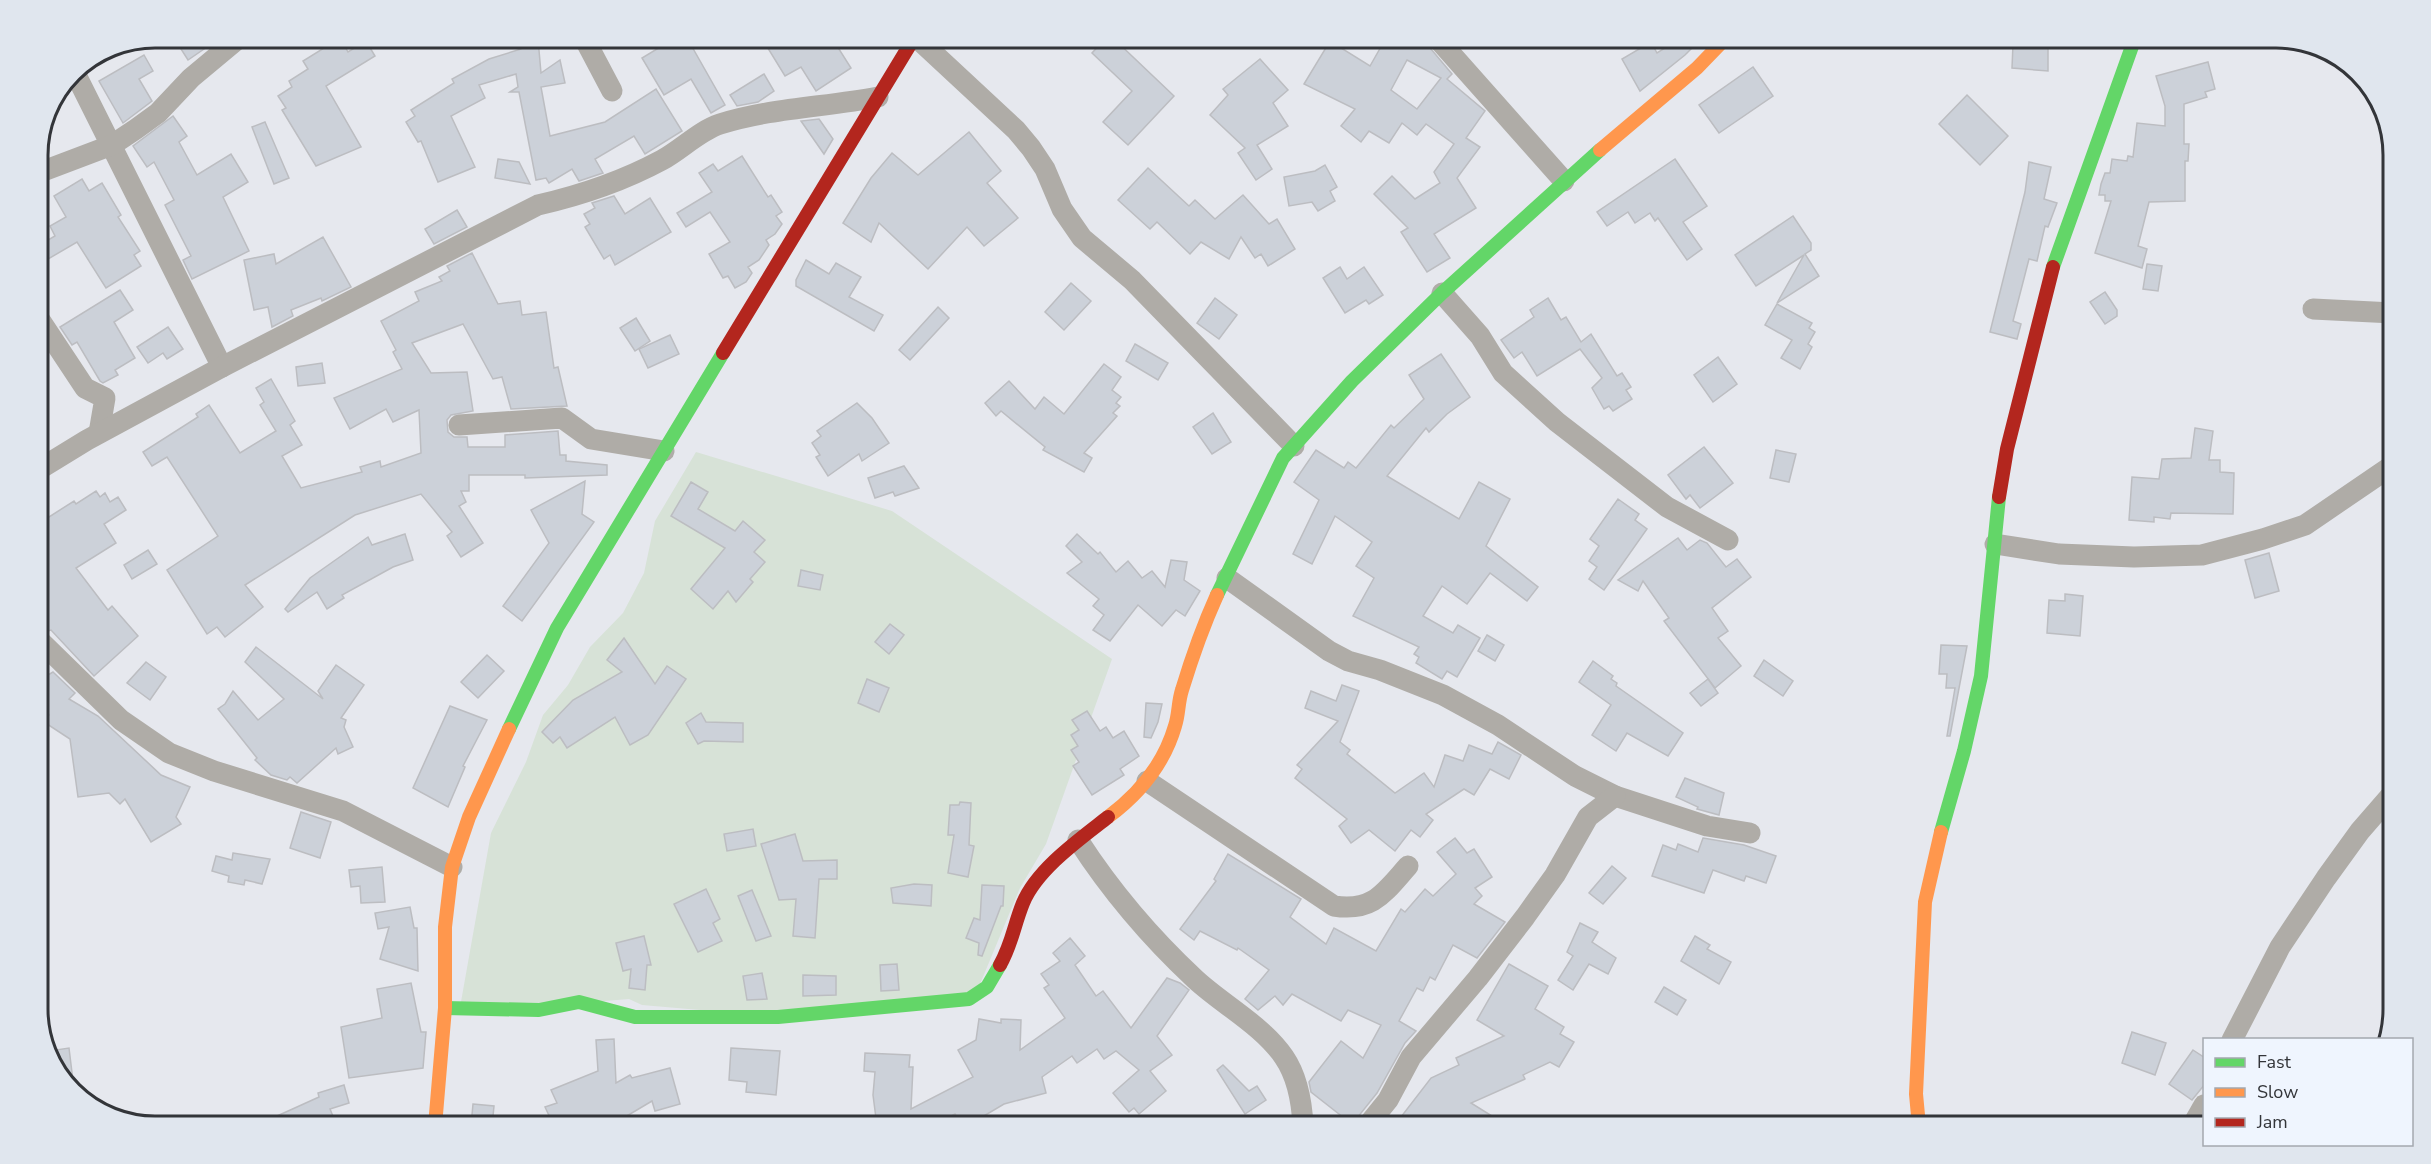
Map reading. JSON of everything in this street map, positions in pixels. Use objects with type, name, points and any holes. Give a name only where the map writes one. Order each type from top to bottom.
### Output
[{"type":"street","points":[[48,169],[112,145],[158,114],[192,78],[227,48]]},
{"type":"street","points":[[589,48],[612,91]]},
{"type":"street","points":[[436,1116],[445,1008],[445,927],[452,867],[486,780],[557,628],[910,48]]},
{"type":"street","points":[[927,48],[1016,130],[1045,169],[1062,209],[1082,238],[1132,280],[1294,446]]},
{"type":"street","points":[[1446,48],[1564,181]]},
{"type":"street","points":[[445,1008],[539,1010],[579,1002],[635,1017],[778,1017],[969,999],[987,987],[1011,946],[1023,902],[1046,870],[1078,840],[1133,799],[1160,761],[1175,727],[1181,693],[1200,633],[1227,578],[1247,528],[1283,458],[1352,381],[1442,293],[1564,181],[1697,68],[1716,48]]},
{"type":"street","points":[[1918,1116],[1916,1094],[1925,902],[1934,857],[1964,750],[1981,676],[1997,507],[2007,449],[2054,262],[2131,48]]},
{"type":"street","points":[[79,79],[222,367]]},
{"type":"street","points":[[48,464],[99,433],[222,367],[538,205],[581,195],[607,185],[662,160],[705,130],[720,124],[788,109],[830,106],[878,98]]},
{"type":"street","points":[[1442,293],[1480,336],[1503,373],[1557,422],[1667,507],[1728,540]]},
{"type":"street","points":[[2313,309],[2383,312]]},
{"type":"street","points":[[48,332],[85,388],[105,398],[99,433]]},
{"type":"street","points":[[459,425],[562,418],[591,439],[664,451]]},
{"type":"street","points":[[1995,544],[2059,554],[2134,557],[2202,555],[2305,525],[2383,472]]},
{"type":"street","points":[[1227,578],[1329,651],[1348,661],[1380,670],[1443,695],[1498,725],[1575,776],[1615,796],[1707,826],[1750,833]]},
{"type":"street","points":[[48,649],[121,720],[169,753],[214,771],[343,811],[452,867]]},
{"type":"street","points":[[1147,781],[1334,906],[1353,908],[1371,904],[1408,866]]},
{"type":"street","points":[[1374,1116],[1388,1100],[1412,1057],[1525,917],[1555,875],[1588,817],[1615,796]]},
{"type":"street","points":[[2233,1038],[2280,947],[2326,878],[2383,804]]},
{"type":"street","points":[[1078,840],[1104,881],[1141,925],[1195,979],[1270,1041],[1285,1058],[1295,1083],[1301,1116]]},
{"type":"shaded area","points":[[696,452],[892,511],[1112,659],[1046,844],[1020,888],[975,996],[805,1019],[642,1005],[629,999],[459,1013],[491,833],[526,762],[543,715],[568,685],[590,647],[623,613],[644,573],[655,521]]},
{"type":"building","points":[[180,48],[205,48],[188,60]]},
{"type":"building","points":[[324,48],[346,48],[348,52],[355,48],[370,48],[375,56],[326,86],[361,147],[316,166],[282,110],[286,108],[278,96],[292,87],[289,81],[308,69],[303,61]]},
{"type":"building","points":[[539,48],[541,73],[560,60],[565,83],[541,87],[550,136],[605,122],[656,89],[682,131],[645,154],[634,136],[595,159],[603,173],[579,181],[572,169],[549,183],[546,178],[536,180],[519,92],[510,92],[518,87],[516,74],[479,85],[485,98],[451,116],[475,167],[438,182],[421,141],[418,142],[406,122],[415,116],[411,110],[454,83],[452,79],[489,59],[521,49]]},
{"type":"building","points":[[658,48],[693,48],[725,105],[711,113],[691,79],[664,95],[642,58]]},
{"type":"building","points":[[768,48],[838,48],[851,68],[816,91],[801,67],[785,76]]},
{"type":"building","points":[[1097,48],[1124,48],[1174,96],[1128,145],[1103,122],[1132,91],[1092,53]]},
{"type":"building","points":[[1326,48],[1341,48],[1370,66],[1380,48],[1430,48],[1452,74],[1447,79],[1485,111],[1466,138],[1480,147],[1457,178],[1476,208],[1434,234],[1450,258],[1427,272],[1401,232],[1408,228],[1374,194],[1392,176],[1415,199],[1440,183],[1434,172],[1454,144],[1426,124],[1417,135],[1402,123],[1389,143],[1369,131],[1361,142],[1341,126],[1355,109],[1304,84]],"holes":[[[1407,60],[1441,78],[1417,109],[1391,90]]]},
{"type":"building","points":[[1641,48],[1654,48],[1657,53],[1665,48],[1692,48],[1640,91],[1622,59]]},
{"type":"building","points":[[2013,48],[2048,48],[2048,71],[2012,68]]},
{"type":"building","points":[[144,55],[153,71],[139,79],[152,101],[123,123],[99,81]]},
{"type":"building","points":[[1260,59],[1288,90],[1273,103],[1288,126],[1257,145],[1272,169],[1256,180],[1238,153],[1245,148],[1210,115],[1228,95],[1223,89]]},
{"type":"building","points":[[2208,62],[2215,89],[2205,92],[2207,97],[2184,104],[2184,144],[2189,144],[2188,161],[2185,161],[2185,201],[2149,202],[2138,246],[2147,249],[2142,268],[2095,253],[2111,201],[2105,201],[2105,195],[2099,195],[2105,173],[2110,173],[2112,159],[2127,161],[2128,156],[2133,157],[2137,123],[2165,126],[2165,106],[2156,76]]},
{"type":"building","points":[[1753,67],[1773,96],[1719,133],[1699,105]]},
{"type":"building","points":[[764,74],[774,91],[758,102],[737,106],[730,95]]},
{"type":"building","points":[[1967,95],[2008,136],[1980,165],[1939,124]]},
{"type":"building","points":[[173,116],[187,136],[179,142],[197,175],[231,154],[248,182],[223,197],[249,251],[192,279],[183,260],[191,256],[165,205],[174,200],[154,162],[147,167],[133,146]]},
{"type":"building","points":[[819,119],[833,139],[824,154],[801,121]]},
{"type":"building","points":[[265,122],[289,178],[274,184],[252,127]]},
{"type":"building","points":[[969,132],[1001,171],[987,183],[1018,218],[984,246],[967,227],[928,269],[879,223],[871,242],[843,223],[871,178],[892,153],[918,175]]},
{"type":"building","points":[[742,156],[768,197],[771,195],[782,212],[776,216],[782,224],[775,234],[766,240],[769,245],[759,260],[748,267],[752,273],[746,282],[735,288],[728,276],[723,278],[709,254],[730,242],[710,212],[686,227],[677,213],[712,192],[699,173],[713,164],[718,171]]},
{"type":"building","points":[[498,159],[519,162],[530,184],[495,178]]},
{"type":"building","points":[[1675,159],[1707,206],[1683,222],[1702,249],[1687,260],[1658,218],[1655,221],[1650,213],[1635,223],[1628,212],[1607,226],[1597,212]]},
{"type":"building","points":[[2029,162],[2051,167],[2044,199],[2057,203],[2048,227],[2045,226],[2037,261],[2029,259],[2013,321],[2021,324],[2017,339],[1990,332],[2025,192]]},
{"type":"building","points":[[1325,165],[1337,187],[1330,191],[1335,201],[1318,211],[1312,202],[1289,206],[1284,177],[1315,171]]},
{"type":"building","points":[[1148,168],[1189,206],[1195,200],[1215,219],[1243,195],[1269,224],[1277,219],[1295,249],[1268,266],[1261,254],[1255,258],[1241,237],[1229,259],[1201,242],[1190,254],[1157,222],[1150,229],[1118,200]]},
{"type":"building","points":[[82,179],[89,191],[102,183],[121,215],[118,217],[140,251],[134,255],[141,266],[106,288],[77,242],[48,259],[48,240],[55,236],[50,226],[66,217],[54,196]]},
{"type":"building","points":[[614,196],[625,214],[650,198],[671,232],[615,265],[610,255],[604,259],[585,227],[590,224],[584,214],[595,208],[592,203]]},
{"type":"building","points":[[457,210],[467,227],[434,244],[425,229]]},
{"type":"building","points":[[1793,216],[1811,243],[1811,250],[1805,254],[1819,276],[1777,303],[1804,255],[1756,286],[1735,255]]},
{"type":"building","points":[[323,237],[351,287],[322,301],[321,298],[291,310],[293,316],[272,327],[268,307],[254,310],[244,260],[274,254],[276,264]]},
{"type":"building","points":[[472,253],[498,304],[520,301],[522,315],[546,312],[554,368],[558,367],[567,406],[511,409],[502,377],[493,379],[463,324],[412,343],[431,373],[467,372],[473,411],[451,415],[447,420],[448,432],[454,437],[467,437],[468,447],[505,447],[505,435],[558,431],[560,455],[566,455],[566,461],[607,465],[607,475],[525,478],[525,475],[469,475],[469,491],[461,491],[466,502],[459,506],[483,543],[461,557],[447,536],[452,532],[421,494],[355,515],[245,585],[263,607],[225,637],[217,627],[207,634],[167,570],[218,536],[167,457],[152,466],[143,452],[198,417],[196,414],[209,405],[240,453],[276,431],[260,405],[264,402],[256,388],[271,379],[295,421],[290,425],[302,445],[282,456],[301,488],[362,472],[360,467],[380,461],[381,467],[421,453],[419,410],[393,422],[386,409],[350,429],[334,398],[402,369],[393,352],[396,350],[381,321],[419,301],[415,292],[442,281],[439,277],[450,271],[447,266]]},
{"type":"building","points":[[806,260],[829,274],[836,263],[861,277],[849,297],[883,315],[874,331],[796,286],[796,280]]},
{"type":"building","points":[[2147,264],[2162,266],[2158,291],[2143,289]]},
{"type":"building","points":[[1340,267],[1347,279],[1364,267],[1383,295],[1369,304],[1366,300],[1345,313],[1323,278]]},
{"type":"building","points":[[1071,283],[1091,301],[1064,330],[1045,312]]},
{"type":"building","points":[[120,290],[133,310],[114,322],[135,358],[115,370],[118,375],[103,383],[77,342],[72,345],[60,327]]},
{"type":"building","points":[[2105,292],[2117,310],[2117,316],[2105,324],[2090,302]]},
{"type":"building","points":[[1215,298],[1237,315],[1219,339],[1197,323]]},
{"type":"building","points":[[1548,298],[1561,320],[1566,317],[1581,342],[1591,334],[1617,376],[1622,373],[1631,387],[1626,390],[1632,399],[1613,411],[1609,406],[1604,409],[1592,388],[1602,378],[1580,349],[1537,376],[1522,352],[1514,358],[1501,340],[1534,317],[1530,310]]},
{"type":"building","points":[[1777,304],[1812,323],[1809,328],[1815,332],[1808,344],[1812,347],[1800,369],[1781,358],[1792,340],[1765,325]]},
{"type":"building","points":[[938,307],[949,318],[910,360],[899,350]]},
{"type":"building","points":[[636,318],[650,341],[635,351],[620,328]]},
{"type":"building","points":[[168,327],[183,349],[167,359],[163,353],[148,363],[137,347]]},
{"type":"building","points":[[670,335],[679,354],[648,368],[639,349]]},
{"type":"building","points":[[1135,344],[1168,363],[1158,380],[1126,361]]},
{"type":"building","points":[[1441,354],[1470,397],[1447,414],[1429,432],[1426,428],[1387,476],[1459,519],[1479,482],[1510,499],[1486,546],[1538,587],[1527,601],[1490,573],[1467,604],[1442,586],[1423,616],[1453,633],[1458,625],[1480,638],[1457,677],[1447,671],[1442,679],[1416,663],[1419,657],[1414,654],[1419,647],[1353,616],[1374,578],[1356,566],[1372,542],[1335,516],[1312,564],[1293,554],[1319,500],[1294,482],[1316,450],[1344,468],[1348,462],[1356,468],[1391,425],[1394,428],[1424,399],[1409,375]]},
{"type":"building","points":[[1718,357],[1737,384],[1713,402],[1694,375]]},
{"type":"building","points":[[322,363],[325,383],[298,386],[296,367]]},
{"type":"building","points":[[1104,364],[1121,377],[1112,390],[1121,397],[1116,403],[1120,406],[1113,413],[1117,416],[1084,453],[1092,458],[1084,472],[1043,450],[1045,447],[1001,411],[996,416],[985,403],[1009,381],[1035,409],[1044,397],[1064,414]]},
{"type":"building","points":[[857,403],[872,418],[889,443],[862,461],[859,454],[828,476],[816,457],[820,455],[812,443],[821,436],[817,431]]},
{"type":"building","points":[[1213,413],[1231,442],[1212,454],[1193,427]]},
{"type":"building","points":[[2195,428],[2213,431],[2209,460],[2220,460],[2220,472],[2234,473],[2233,514],[2171,513],[2170,519],[2154,517],[2154,522],[2129,520],[2132,477],[2159,479],[2162,459],[2191,458]]},
{"type":"building","points":[[1704,447],[1733,483],[1700,508],[1690,495],[1686,499],[1668,475]]},
{"type":"building","points":[[1776,450],[1796,454],[1789,482],[1770,478]]},
{"type":"building","points":[[904,466],[919,488],[895,496],[893,492],[875,498],[868,478]]},
{"type":"building","points":[[585,481],[582,514],[594,522],[522,621],[503,606],[549,543],[531,510]]},
{"type":"building","points":[[691,482],[708,492],[698,509],[735,531],[743,521],[765,540],[754,552],[765,562],[750,579],[753,582],[736,602],[728,591],[713,609],[691,589],[725,548],[671,516]]},
{"type":"building","points":[[96,491],[100,497],[105,493],[110,502],[118,497],[126,510],[104,524],[116,543],[76,568],[108,610],[112,606],[138,636],[94,676],[51,630],[48,631],[48,518],[74,501],[76,504]]},
{"type":"building","points":[[1618,499],[1639,514],[1635,520],[1647,529],[1604,590],[1589,579],[1597,567],[1589,561],[1599,546],[1590,539]]},
{"type":"building","points":[[405,534],[413,560],[393,567],[342,595],[344,598],[327,609],[317,592],[288,612],[285,609],[310,578],[368,537],[372,545]]},
{"type":"building","points":[[1077,534],[1098,554],[1100,552],[1116,572],[1128,561],[1142,578],[1152,571],[1165,587],[1171,560],[1187,562],[1184,580],[1200,591],[1185,616],[1176,610],[1162,626],[1138,605],[1110,641],[1093,630],[1104,615],[1093,606],[1099,599],[1067,573],[1082,562],[1066,546]]},
{"type":"building","points":[[1678,538],[1687,550],[1700,540],[1707,543],[1726,567],[1737,559],[1751,577],[1712,608],[1728,631],[1718,638],[1741,666],[1715,688],[1664,621],[1669,618],[1643,581],[1638,591],[1618,580]]},
{"type":"building","points":[[148,550],[157,564],[132,579],[124,565]]},
{"type":"building","points":[[2269,553],[2279,591],[2255,598],[2245,560]]},
{"type":"building","points":[[801,570],[823,575],[820,590],[798,586]]},
{"type":"building","points":[[2065,594],[2083,596],[2080,636],[2047,633],[2049,600],[2065,601]]},
{"type":"building","points":[[890,624],[904,635],[889,654],[875,642]]},
{"type":"building","points":[[1487,635],[1504,645],[1495,661],[1478,651]]},
{"type":"building","points":[[624,638],[655,684],[667,666],[686,679],[648,735],[630,745],[615,717],[567,748],[560,737],[553,743],[542,732],[573,700],[622,672],[607,660]]},
{"type":"building","points":[[1941,645],[1967,646],[1950,736],[1947,736],[1955,688],[1946,688],[1947,674],[1939,674]]},
{"type":"building","points":[[256,647],[323,699],[318,691],[336,665],[364,685],[341,718],[346,720],[344,727],[353,747],[338,754],[336,748],[297,783],[290,777],[287,780],[271,775],[255,760],[257,758],[218,709],[225,704],[233,691],[258,720],[284,699],[245,662]]},
{"type":"building","points":[[487,655],[504,671],[478,698],[461,682]]},
{"type":"building","points":[[1764,660],[1793,681],[1783,696],[1754,676]]},
{"type":"building","points":[[1593,661],[1613,676],[1611,679],[1617,683],[1616,686],[1683,733],[1668,756],[1627,733],[1616,751],[1592,735],[1611,705],[1579,682]]},
{"type":"building","points":[[146,662],[166,677],[150,700],[127,683]]},
{"type":"building","points":[[53,672],[75,693],[69,699],[98,716],[161,775],[190,787],[176,817],[181,824],[151,842],[125,799],[120,804],[109,793],[78,797],[70,739],[48,725],[48,675]]},
{"type":"building","points":[[867,679],[889,688],[879,712],[858,703]]},
{"type":"building","points":[[1708,679],[1718,693],[1701,706],[1690,693]]},
{"type":"building","points":[[1342,685],[1359,691],[1340,742],[1350,750],[1347,754],[1395,793],[1424,773],[1434,787],[1445,755],[1463,761],[1469,745],[1492,754],[1498,742],[1521,755],[1509,779],[1490,769],[1474,795],[1464,789],[1426,814],[1433,820],[1420,837],[1411,830],[1395,851],[1369,830],[1351,843],[1339,826],[1347,819],[1295,778],[1302,769],[1297,765],[1338,721],[1305,708],[1311,691],[1336,701]]},
{"type":"building","points":[[1146,703],[1162,704],[1151,738],[1144,737]]},
{"type":"building","points":[[450,706],[487,720],[463,766],[465,767],[448,807],[413,788]]},
{"type":"building","points":[[1087,711],[1100,731],[1106,727],[1113,738],[1124,731],[1139,756],[1120,769],[1124,775],[1092,795],[1073,766],[1079,762],[1071,750],[1078,746],[1071,735],[1079,730],[1072,720]]},
{"type":"building","points":[[701,713],[706,722],[743,723],[743,742],[704,741],[698,744],[686,723]]},
{"type":"building","points":[[1685,778],[1724,793],[1719,815],[1697,809],[1698,807],[1676,797]]},
{"type":"building","points":[[960,802],[971,803],[969,845],[974,846],[968,877],[948,873],[954,835],[948,835],[950,805],[959,805]]},
{"type":"building","points":[[301,812],[331,822],[320,858],[290,848]]},
{"type":"building","points":[[753,829],[756,846],[727,851],[724,834]]},
{"type":"building","points":[[795,834],[803,861],[837,860],[837,879],[819,879],[815,938],[793,936],[796,899],[779,900],[761,844]]},
{"type":"building","points":[[1455,838],[1467,853],[1474,849],[1492,877],[1475,888],[1482,896],[1474,904],[1505,922],[1477,958],[1453,945],[1435,980],[1430,977],[1423,991],[1417,988],[1399,1021],[1416,1031],[1405,1043],[1377,1093],[1359,1116],[1341,1116],[1311,1092],[1309,1082],[1341,1041],[1363,1058],[1381,1025],[1348,1010],[1341,1021],[1292,994],[1283,1005],[1275,996],[1258,1010],[1245,999],[1269,970],[1238,948],[1237,950],[1200,931],[1194,940],[1180,929],[1216,881],[1214,879],[1228,854],[1301,899],[1290,917],[1326,944],[1334,928],[1376,951],[1401,909],[1405,912],[1425,889],[1433,896],[1456,874],[1437,852]]},
{"type":"building","points":[[1703,838],[1744,845],[1776,856],[1766,883],[1746,876],[1744,881],[1713,870],[1704,893],[1652,876],[1663,845],[1676,850],[1678,844],[1698,852]]},
{"type":"building","points":[[233,853],[270,859],[262,884],[245,880],[244,885],[228,882],[229,876],[212,871],[216,856],[232,860]]},
{"type":"building","points":[[1612,866],[1626,878],[1603,904],[1589,893]]},
{"type":"building","points":[[382,867],[385,902],[361,903],[360,886],[351,887],[349,870]]},
{"type":"building","points":[[914,884],[932,885],[931,906],[893,903],[891,888]]},
{"type":"building","points":[[982,885],[1004,886],[1003,906],[1001,906],[982,956],[978,955],[979,943],[966,938],[974,918],[980,920]]},
{"type":"building","points":[[706,889],[720,919],[713,923],[722,941],[698,952],[674,904]]},
{"type":"building","points":[[752,890],[771,936],[756,941],[738,896]]},
{"type":"building","points":[[410,907],[414,928],[417,928],[418,971],[380,959],[389,927],[378,929],[375,913]]},
{"type":"building","points":[[1580,923],[1598,932],[1592,942],[1616,958],[1608,974],[1589,964],[1573,990],[1558,980],[1573,956],[1567,952]]},
{"type":"building","points":[[644,936],[651,965],[647,965],[645,990],[629,988],[631,969],[623,971],[616,943]]},
{"type":"building","points":[[1695,936],[1710,945],[1707,949],[1731,962],[1719,984],[1681,961]]},
{"type":"building","points":[[1070,938],[1085,956],[1075,965],[1096,996],[1103,991],[1131,1028],[1167,978],[1180,983],[1189,990],[1157,1036],[1172,1055],[1150,1071],[1166,1091],[1139,1114],[1134,1108],[1129,1112],[1113,1093],[1139,1070],[1116,1051],[1104,1059],[1097,1049],[1077,1063],[1072,1056],[1042,1077],[1046,1093],[1004,1104],[984,1116],[956,1116],[955,1114],[951,1116],[876,1116],[873,1095],[875,1072],[864,1071],[865,1053],[910,1055],[909,1067],[913,1067],[911,1109],[973,1077],[958,1050],[976,1040],[979,1019],[1001,1023],[1001,1019],[1021,1020],[1020,1050],[1065,1018],[1044,988],[1049,985],[1041,974],[1060,961],[1053,953]]},
{"type":"building","points":[[897,964],[899,990],[881,991],[880,965]]},
{"type":"building","points":[[1509,964],[1548,986],[1535,1009],[1564,1027],[1560,1034],[1574,1042],[1559,1067],[1550,1062],[1523,1075],[1525,1079],[1471,1103],[1492,1116],[1402,1116],[1431,1078],[1459,1065],[1456,1058],[1504,1036],[1477,1020]]},
{"type":"building","points":[[762,973],[767,999],[747,1000],[743,976]]},
{"type":"building","points":[[803,975],[836,976],[836,995],[803,996]]},
{"type":"building","points":[[411,983],[421,1032],[426,1032],[423,1068],[349,1078],[341,1027],[382,1018],[377,989]]},
{"type":"building","points":[[1664,987],[1686,1000],[1677,1015],[1655,1002]]},
{"type":"building","points":[[2132,1032],[2166,1043],[2155,1075],[2122,1063]]},
{"type":"building","points":[[614,1039],[616,1083],[630,1075],[632,1078],[670,1068],[680,1104],[655,1111],[652,1101],[627,1116],[549,1116],[545,1107],[557,1103],[551,1090],[598,1071],[596,1040]]},
{"type":"building","points":[[69,1048],[73,1077],[66,1069],[56,1050]]},
{"type":"building","points":[[731,1048],[780,1051],[776,1095],[746,1092],[747,1082],[729,1080]]},
{"type":"building","points":[[2193,1050],[2203,1057],[2203,1086],[2192,1100],[2169,1084]]},
{"type":"building","points":[[1223,1065],[1249,1091],[1257,1086],[1266,1100],[1245,1114],[1217,1070]]},
{"type":"building","points":[[344,1085],[349,1103],[330,1109],[333,1116],[277,1116],[319,1097],[318,1093]]},
{"type":"building","points":[[473,1104],[494,1106],[493,1116],[472,1116]]},
{"type":"traffic: fast","points":[[2053,267],[2131,48]]},
{"type":"traffic: fast","points":[[1217,595],[1283,458],[1352,381],[1442,293],[1600,150]]},
{"type":"traffic: fast","points":[[509,729],[557,628],[723,353]]},
{"type":"traffic: fast","points":[[1941,832],[1964,751],[1981,676],[1999,497]]},
{"type":"traffic: fast","points":[[445,1008],[539,1010],[579,1002],[635,1017],[778,1017],[969,999],[987,987],[1000,965]]},
{"type":"traffic: slow","points":[[1600,150],[1697,68],[1716,48]]},
{"type":"traffic: slow","points":[[1108,817],[1140,788],[1164,753],[1175,726],[1181,694],[1202,630],[1217,595]]},
{"type":"traffic: slow","points":[[436,1116],[445,1008],[445,927],[452,867],[469,817],[509,729]]},
{"type":"traffic: slow","points":[[1918,1116],[1916,1094],[1925,902],[1941,832]]},
{"type":"traffic: jam","points":[[723,353],[908,48]]},
{"type":"traffic: jam","points":[[1999,497],[2007,449],[2053,267]]},
{"type":"traffic: jam","points":[[1000,965],[1023,903],[1038,878],[1072,845],[1108,817]]}]
